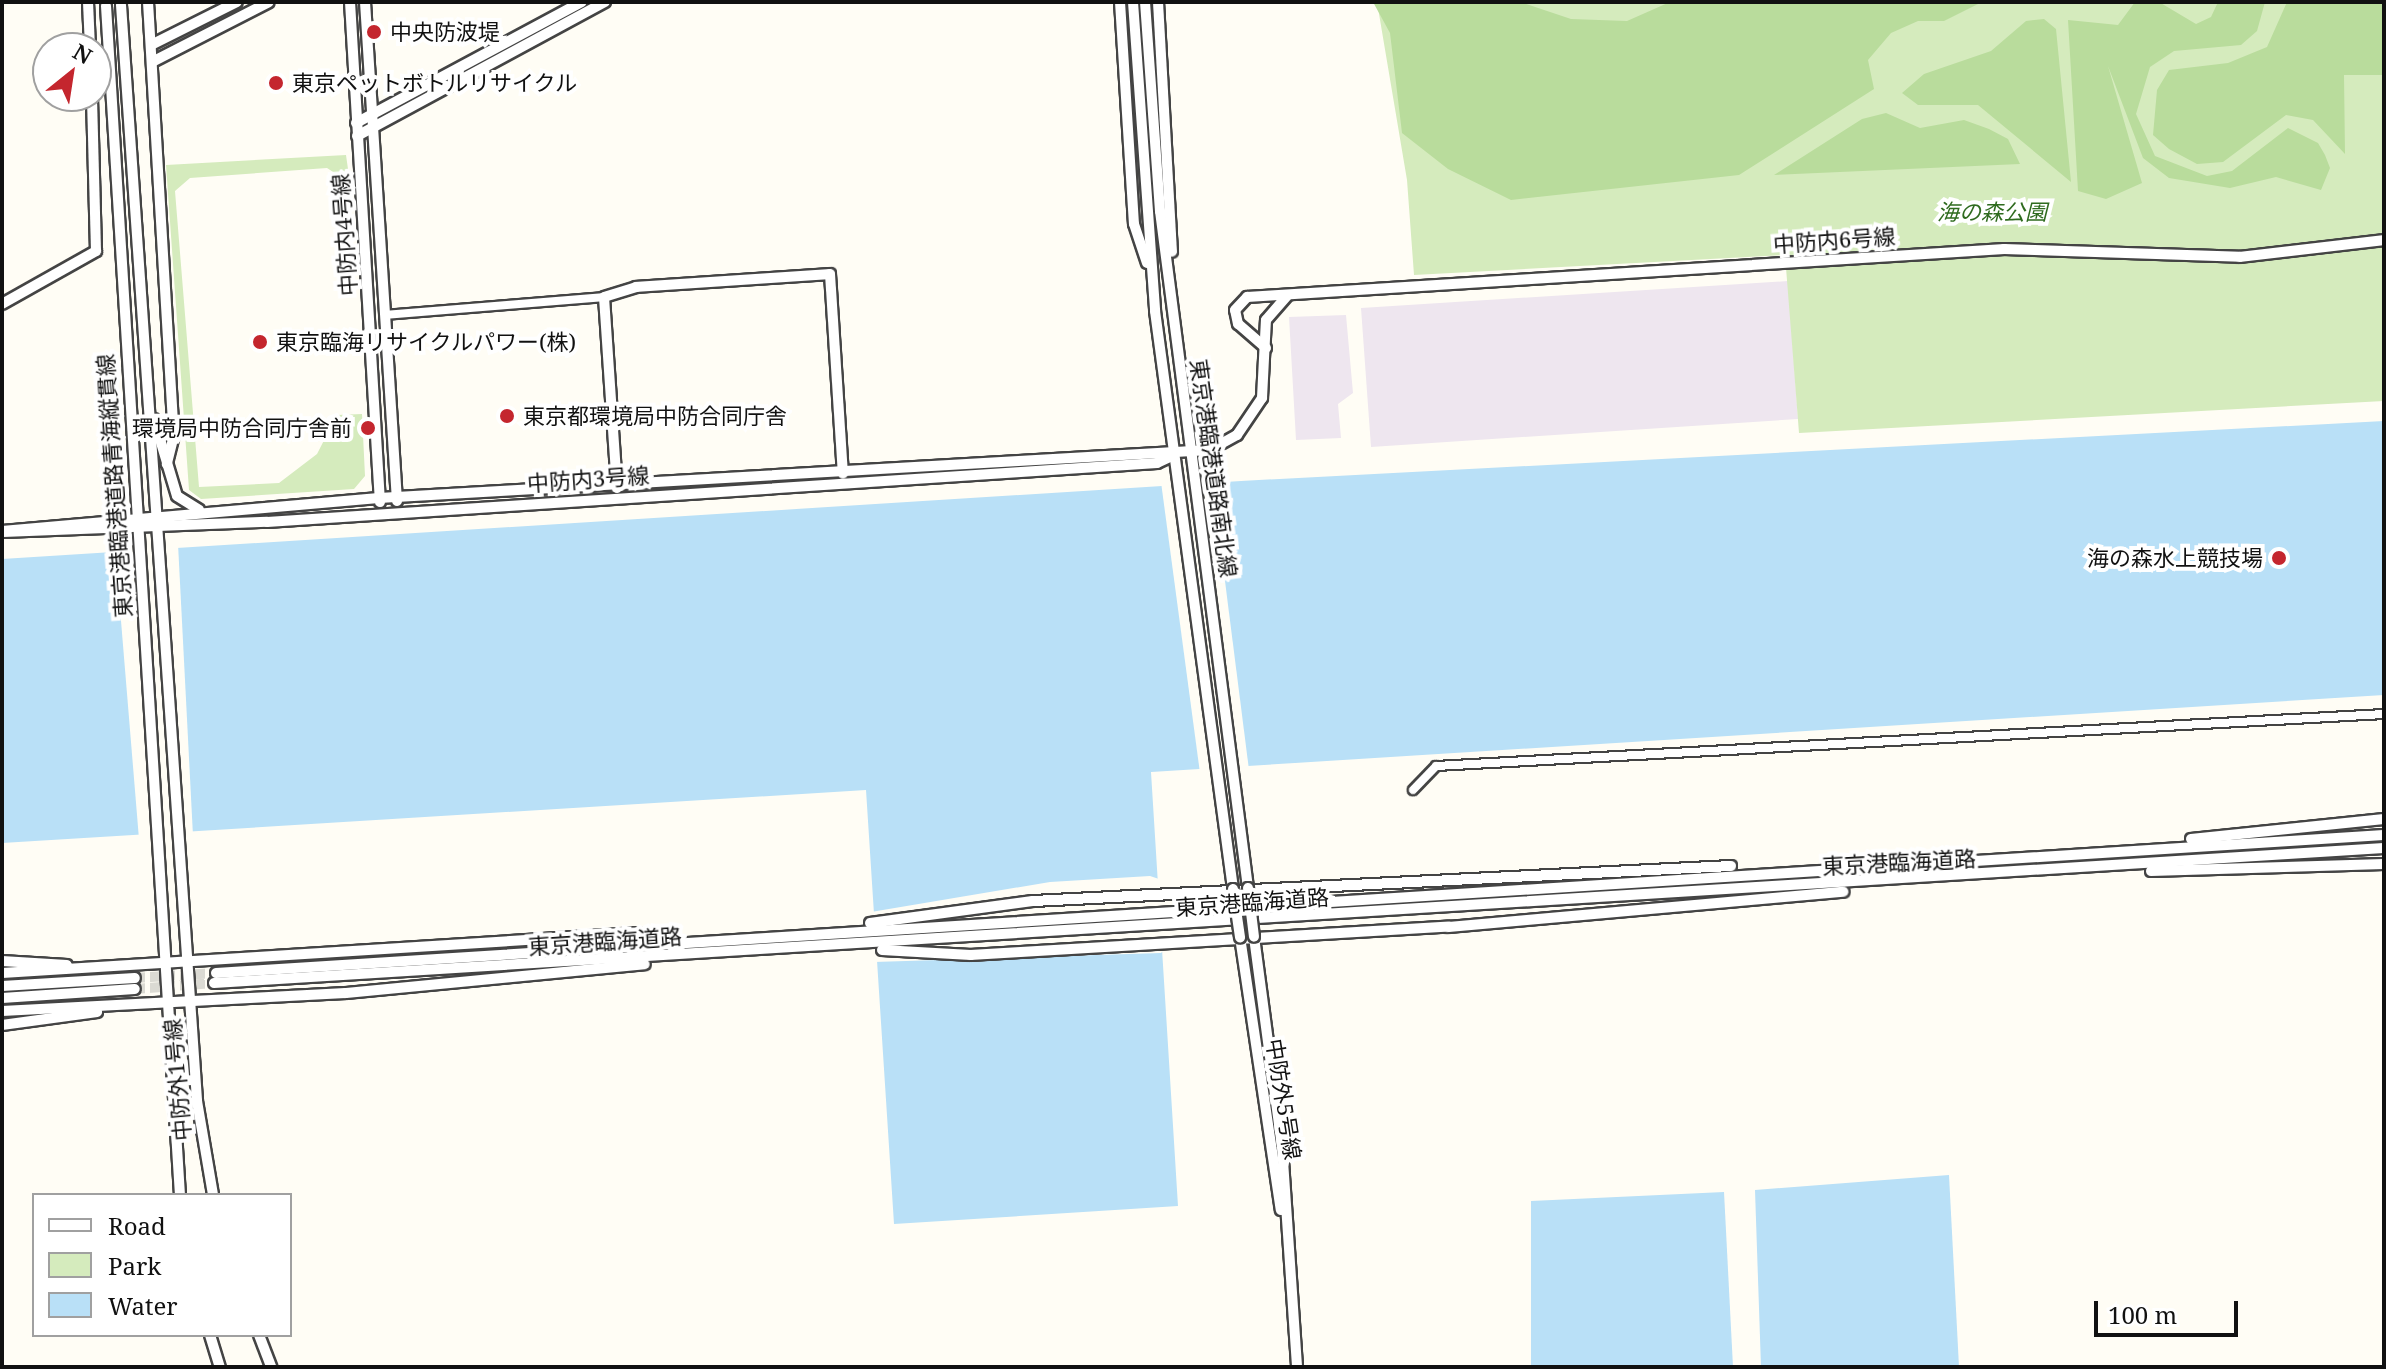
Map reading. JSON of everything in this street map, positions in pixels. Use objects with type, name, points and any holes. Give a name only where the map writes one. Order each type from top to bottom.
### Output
[{"type":"street","points":[[88,2],[89,32]]},
{"type":"street","points":[[148,2],[174,435],[167,464]]},
{"type":"street","points":[[151,45],[237,2]]},
{"type":"street","points":[[152,62],[269,2]]},
{"type":"street","name":"中防内4号線","points":[[350,2],[380,512]]},
{"type":"street","name":"中防内4号線","points":[[365,2],[398,511]]},
{"type":"street","points":[[356,123],[582,2]]},
{"type":"street","points":[[357,136],[605,2]]},
{"type":"street","points":[[1120,2],[1134,224],[1151,276]]},
{"type":"street","name":"東京港臨港道路南北線","points":[[1133,2],[1151,276],[1181,479],[1240,937]]},
{"type":"street","name":"東京港臨港道路南北線","points":[[1145,2],[1191,452],[1254,937]]},
{"type":"street","points":[[1158,2],[1171,274]]},
{"type":"street","name":"東京港臨港道路青海縦貫線","points":[[121,5],[153,417],[187,961]]},
{"type":"street","name":"東京港臨港道路青海縦貫線","points":[[106,6],[163,963]]},
{"type":"street","points":[[2,304],[96,251],[92,112]]},
{"type":"street","name":"中防内6号線","points":[[1258,298],[2004,249],[2240,257],[2384,240]]},
{"type":"street","points":[[385,315],[604,297],[636,287],[830,274],[843,483]]},
{"type":"street","points":[[1268,314],[1287,296]]},
{"type":"street","points":[[604,297],[617,498]]},
{"type":"street","points":[[1191,452],[1226,442],[1253,415],[1267,383],[1268,314],[1258,298],[1241,300],[1236,317],[1266,348]]},
{"type":"street","points":[[153,417],[178,498],[202,511]]},
{"type":"street","name":"中防内3号線","points":[[2,531],[397,496],[842,468],[1191,452]]},
{"type":"street","name":"中防内3号線","points":[[2,531],[160,529],[380,512],[1157,463],[1176,454]]},
{"type":"street","points":[[1413,790],[1436,766],[2384,714]]},
{"type":"street","points":[[2138,846],[2384,819]]},
{"type":"street","name":"東京港臨海道路","points":[[2384,835],[2138,846],[836,931],[215,978],[851,947],[2125,869],[2292,853],[2384,848]]},
{"type":"street","points":[[2125,869],[2384,864]]},
{"type":"street","points":[[836,931],[983,905],[1529,873],[1815,867]]},
{"type":"street","points":[[851,947],[971,955],[1535,918],[1876,885]]},
{"type":"street","points":[[2,973],[637,933],[672,942]]},
{"type":"street","name":"中防外5号線","points":[[1240,937],[1291,1267]]},
{"type":"street","name":"中防外5号線","points":[[1254,937],[1265,1008],[1291,1267],[1297,1367]]},
{"type":"street","points":[[2,1011],[103,1009],[567,976],[723,954]]},
{"type":"street","points":[[2,961],[86,968]]},
{"type":"street","name":"中防外1号線","points":[[187,961],[213,1193]]},
{"type":"street","name":"中防外1号線","points":[[163,963],[180,1193]]},
{"type":"street","points":[[2,986],[135,983],[2,998]]},
{"type":"street","points":[[2,1025],[103,1009]]},
{"type":"street","points":[[211,1337],[220,1367]]},
{"type":"street","points":[[260,1337],[271,1367]]},
{"type":"shaded area","points":[[1788,281],[1798,419],[1371,447],[1361,308]]},
{"type":"shaded area","points":[[1346,315],[1353,393],[1338,404],[1341,438],[1296,440],[1289,317]]},
{"type":"green space","points":[[1373,2],[1520,2],[1571,19],[1627,21],[1670,2],[1982,2],[1944,21],[1918,21],[1891,33],[1868,60],[1874,89],[1739,175],[1511,200],[1448,169],[1402,133],[1390,33]]},
{"type":"green space","name":"海の森公園","points":[[1377,2],[2384,2],[2384,401],[1799,433],[1785,255],[1414,275],[1407,180]]},
{"type":"green space","points":[[2135,2],[2159,2],[2196,24],[2211,17],[2218,2],[2265,2],[2257,31],[2241,45],[2174,51],[2150,67],[2136,114],[2155,156],[2207,176],[2232,171],[2288,128],[2318,143],[2325,155],[2330,168],[2321,190],[2276,177],[2230,188],[2169,178],[2143,158],[2108,66],[2142,183],[2106,199],[2078,191],[2068,20],[2118,25]]},
{"type":"green space","points":[[2287,2],[2384,2],[2384,75],[2344,75],[2345,154],[2313,120],[2286,115],[2223,162],[2197,164],[2169,149],[2153,135],[2157,90],[2169,70],[2228,63],[2267,47]]},
{"type":"green space","points":[[2044,19],[2056,29],[2071,182],[1978,105],[1918,105],[1902,93],[1924,74],[1991,51],[2026,21]]},
{"type":"green space","points":[[1886,113],[1920,128],[1964,120],[1989,129],[2008,139],[2020,164],[1774,175],[1862,119]]},
{"type":"green space","points":[[346,155],[350,183],[327,168],[190,178],[175,191],[199,487],[279,483],[317,454],[337,415],[362,414],[365,476],[354,489],[201,499],[189,490],[166,165]]},
{"type":"water","points":[[2384,421],[2384,695],[1151,772],[1178,1206],[894,1224],[866,790],[2,843],[2,559],[1241,481]]},
{"type":"water","points":[[1949,1175],[1959,1367],[1761,1367],[1755,1190]]},
{"type":"water","points":[[1724,1192],[1733,1367],[1531,1367],[1531,1201]]},
{"type":"pier","points":[[1212,479],[1249,770],[1200,773],[1161,482]]},
{"type":"pier","points":[[178,544],[193,836],[139,839],[115,548]]},
{"type":"pier","points":[[1150,876],[1162,880],[1167,947],[1161,953],[874,962],[871,912],[1050,882]]},
{"type":"tunnel","points":[[135,978],[216,973]]},
{"type":"tunnel","points":[[135,989],[214,983]]},
{"type":"place","name":"中央防波堤","points":[[374,32]]},
{"type":"place","name":"東京ペットボトルリサイクル","points":[[276,83]]},
{"type":"place","name":"東京臨海リサイクルパワー(株)","points":[[260,342]]},
{"type":"place","name":"東京都環境局中防合同庁舎","points":[[507,416]]},
{"type":"place","name":"環境局中防合同庁舎前","points":[[368,428]]},
{"type":"place","name":"海の森水上競技場","points":[[2279,558]]}]
